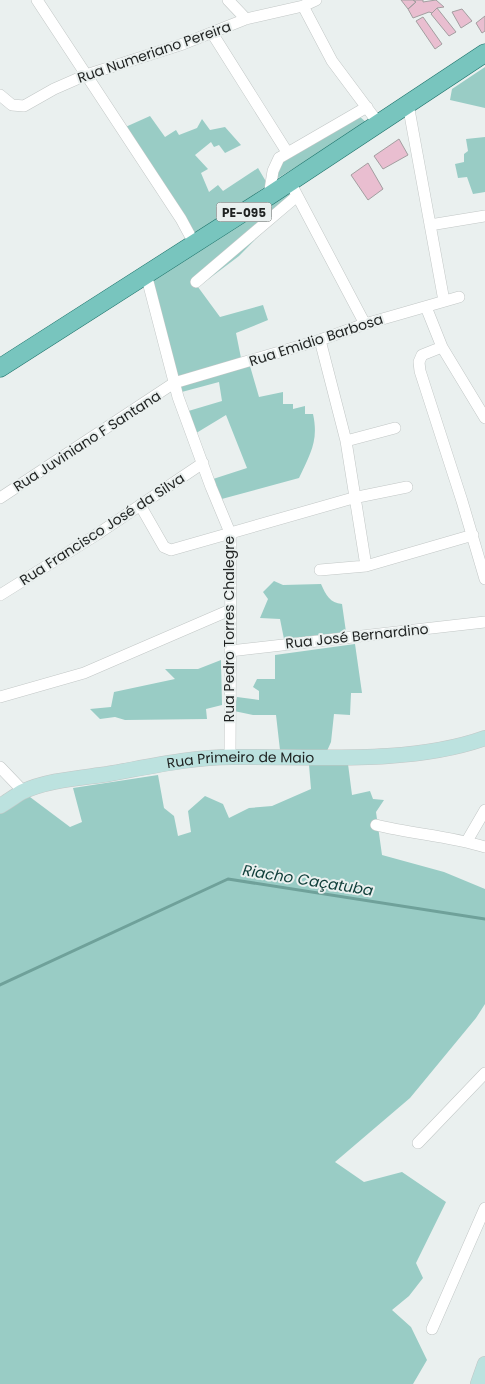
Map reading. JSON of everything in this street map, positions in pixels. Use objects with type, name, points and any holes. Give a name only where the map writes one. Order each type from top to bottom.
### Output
[{"type":"main road","name":"PE-095","points":[[0,368],[269,196],[293,189],[379,124],[485,53]]},
{"type":"street","points":[[38,0],[194,243]]},
{"type":"street","points":[[228,0],[246,19]]},
{"type":"street","name":"Rua Numeriano Pereira","points":[[0,95],[12,105],[24,106],[54,89],[86,75],[212,33],[246,19],[303,6],[316,0]]},
{"type":"street","points":[[303,6],[332,61],[379,124]]},
{"type":"street","points":[[212,33],[287,152]]},
{"type":"street","points":[[408,104],[444,301]]},
{"type":"street","points":[[269,196],[275,165],[287,152],[368,107]]},
{"type":"street","points":[[196,282],[293,189],[365,324]]},
{"type":"street","points":[[430,224],[485,216]]},
{"type":"street","name":"Rua Pedro Torres Chalegre","points":[[146,274],[174,383],[203,464],[232,535],[230,757]]},
{"type":"street","name":"Rua Emidio Barbosa","points":[[174,383],[320,340],[365,324],[459,298]]},
{"type":"street","points":[[426,307],[442,347],[485,418]]},
{"type":"street","points":[[320,340],[346,441],[353,498],[366,566]]},
{"type":"street","points":[[442,347],[422,355],[419,365],[473,535],[485,579]]},
{"type":"street","name":"Rua Juviniano F Santana","points":[[0,498],[174,383]]},
{"type":"street","points":[[346,441],[395,428]]},
{"type":"street","name":"Rua Francisco José da Silva","points":[[0,595],[203,464]]},
{"type":"street","points":[[140,505],[164,547],[169,550],[183,549],[353,498],[406,487]]},
{"type":"street","points":[[320,570],[366,566],[473,535]]},
{"type":"street","points":[[0,697],[84,673],[230,610]]},
{"type":"street","name":"Rua José Bernardino","points":[[230,651],[485,622]]},
{"type":"street","name":"Rua Primeiro de Maio","points":[[0,806],[23,792],[48,784],[146,767],[230,757],[321,758],[388,755],[431,750],[484,740]]},
{"type":"street","points":[[0,768],[23,792]]},
{"type":"street","points":[[466,841],[485,810]]},
{"type":"street","points":[[376,825],[420,835],[466,841],[485,847]]},
{"type":"street","points":[[418,1143],[485,1073]]},
{"type":"street","points":[[432,1329],[485,1208]]},
{"type":"street","points":[[478,1384],[485,1364]]},
{"type":"shaded area","points":[[485,67],[485,108],[450,100],[452,89]]},
{"type":"shaded area","points":[[150,116],[165,137],[176,130],[179,135],[197,128],[202,119],[210,130],[225,127],[241,145],[225,153],[219,145],[214,147],[211,142],[195,155],[208,169],[201,173],[209,192],[218,185],[223,191],[258,168],[268,185],[190,237],[121,129]]},
{"type":"shaded area","points":[[359,116],[367,123],[278,178],[274,171],[288,152]]},
{"type":"shaded area","points":[[485,137],[485,192],[473,194],[467,177],[458,178],[455,164],[464,162],[464,154],[468,151],[466,139]]},
{"type":"shaded area","points":[[289,185],[295,199],[239,256],[198,287],[220,317],[263,305],[268,320],[236,333],[242,363],[209,376],[250,366],[259,397],[283,392],[283,404],[293,404],[293,409],[305,406],[305,414],[313,414],[315,424],[314,440],[299,478],[218,500],[210,480],[247,468],[226,415],[193,435],[185,412],[222,401],[219,382],[178,393],[143,278]]},
{"type":"shaded area","points":[[274,581],[283,585],[321,584],[329,598],[334,602],[342,604],[346,632],[284,639],[280,619],[260,618],[268,599],[263,592]]},
{"type":"shaded area","points":[[355,644],[362,693],[351,693],[350,715],[334,714],[331,742],[327,751],[280,750],[276,715],[253,715],[234,711],[237,697],[259,700],[259,691],[253,687],[257,679],[275,679],[275,655]]},
{"type":"shaded area","points":[[221,660],[222,705],[206,709],[207,719],[125,720],[115,717],[100,719],[90,709],[111,707],[114,692],[175,679],[165,669],[198,669]]},
{"type":"shaded area","points":[[348,764],[352,795],[370,791],[373,799],[384,800],[376,812],[382,855],[444,872],[485,889],[485,1004],[476,1018],[410,1098],[335,1162],[364,1182],[402,1172],[446,1202],[416,1263],[423,1278],[409,1296],[392,1310],[411,1327],[427,1360],[413,1384],[0,1384],[0,806],[22,791],[70,827],[82,822],[73,788],[158,775],[164,808],[174,816],[178,836],[191,832],[188,811],[205,796],[223,804],[229,818],[249,808],[272,806],[311,789],[309,765]]},
{"type":"building","points":[[401,0],[413,0],[416,2],[408,9]]},
{"type":"building","points":[[413,0],[423,0],[423,2],[436,0],[444,7],[437,8],[432,13],[429,12],[413,18],[408,9],[416,2]]},
{"type":"building","points":[[437,8],[456,32],[449,36],[431,14]]},
{"type":"building","points":[[462,9],[472,21],[461,28],[452,12]]},
{"type":"building","points":[[485,16],[485,31],[482,33],[476,23]]},
{"type":"building","points":[[423,17],[442,44],[435,49],[416,21]]},
{"type":"building","points":[[399,139],[408,155],[383,169],[374,156]]},
{"type":"building","points":[[368,163],[383,189],[368,200],[351,175]]},
{"type":"waterway","name":"Riacho Caçatuba","points":[[0,985],[228,879],[485,919]]}]
